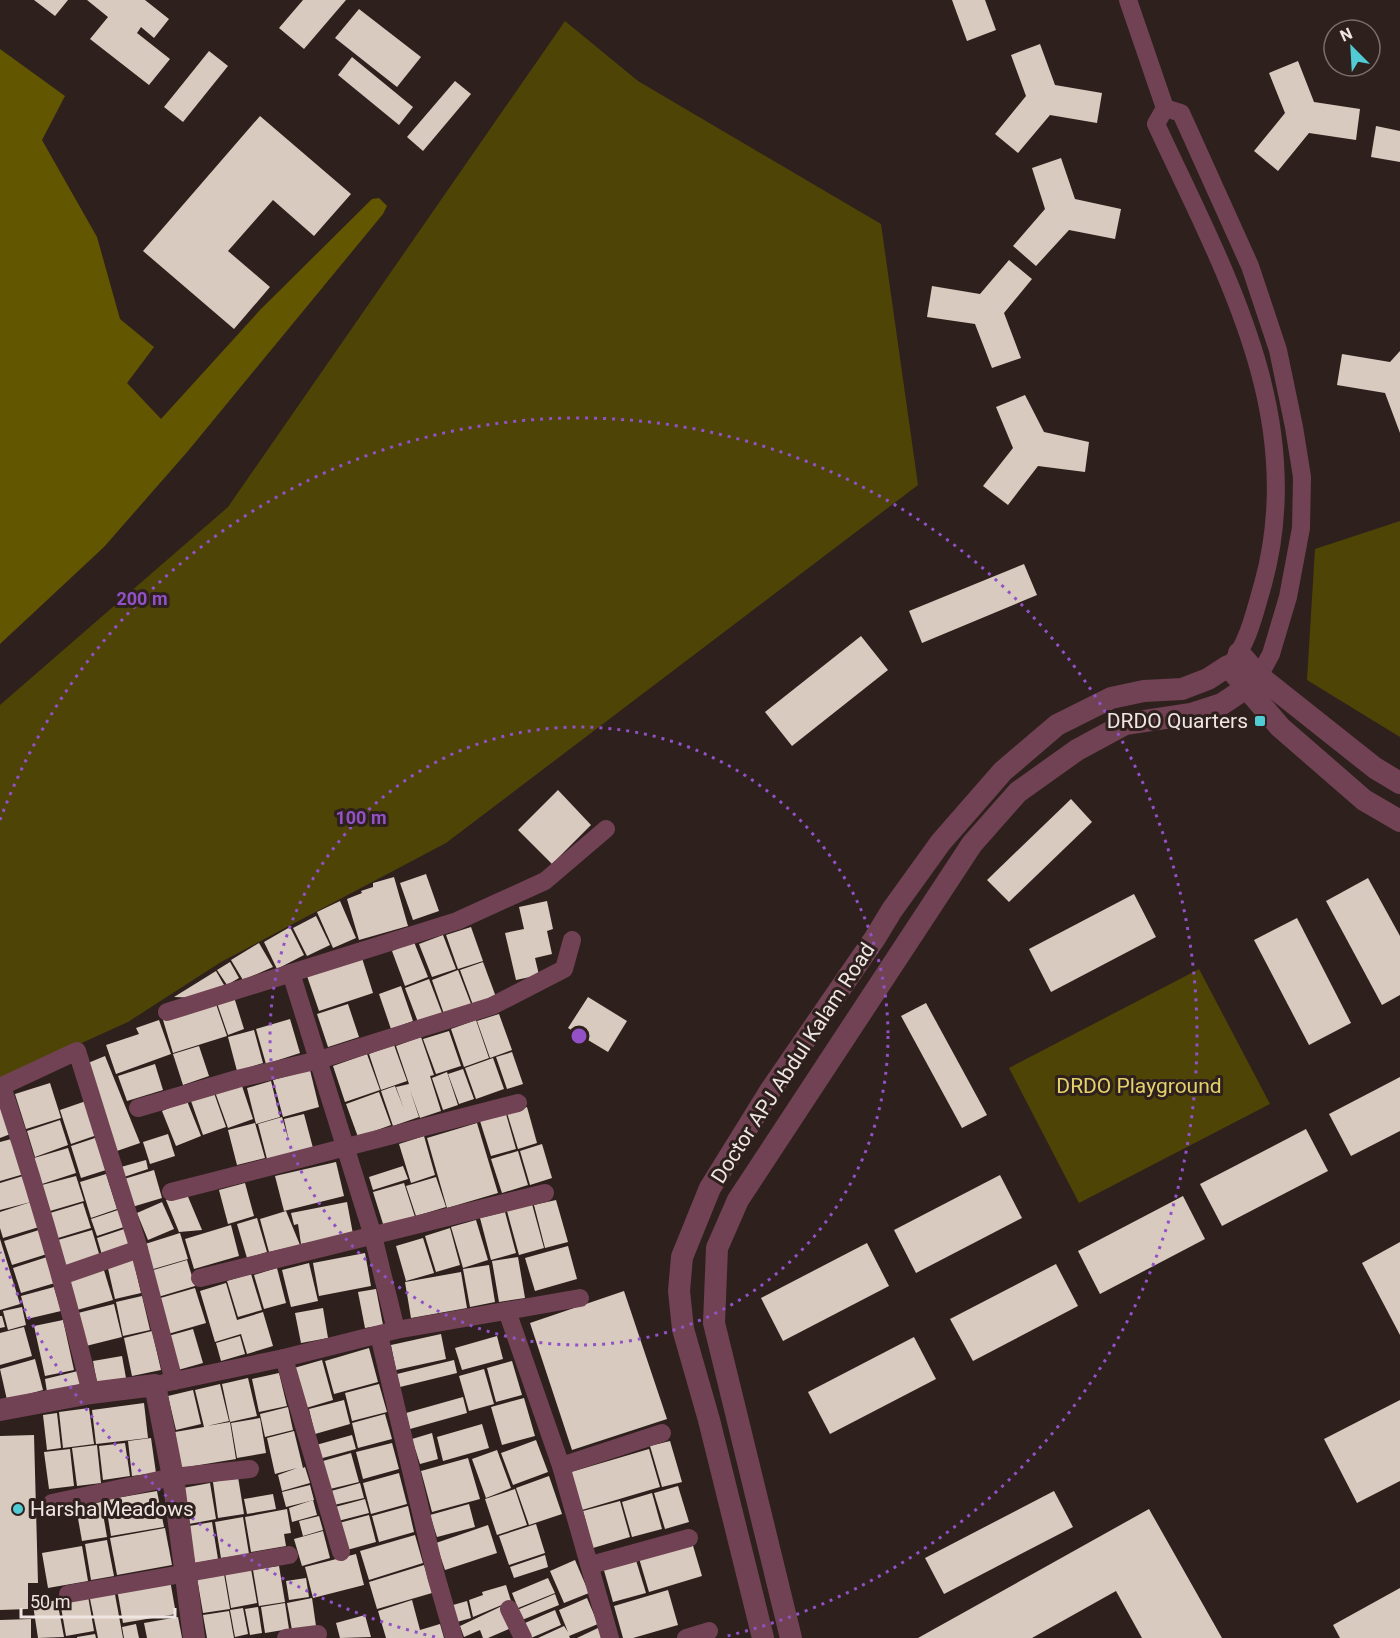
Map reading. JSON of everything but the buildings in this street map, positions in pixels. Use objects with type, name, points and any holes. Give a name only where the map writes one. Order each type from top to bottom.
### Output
[{"type":"street","points":[[1128,0],[1165,108],[1156,124],[1248,331],[1266,395],[1276,467],[1275,530],[1252,621],[1234,660],[1253,682],[1280,727],[1364,800],[1400,821]]},
{"type":"street","points":[[791,1638],[714,1323],[717,1248],[738,1200],[972,844],[1018,792],[1077,750],[1125,724],[1191,714],[1222,704],[1253,682],[1271,654],[1288,597],[1301,528],[1302,477],[1278,350],[1250,266],[1181,113],[1165,108]]},
{"type":"street","points":[[1193,204],[1216,193]]},
{"type":"street","name":"Doctor APJ Abdul Kalam Road","points":[[763,1638],[682,1320],[679,1291],[682,1257],[710,1188],[770,1091],[875,939],[892,910],[941,842],[1003,771],[1057,725],[1111,698],[1144,691],[1182,689],[1208,679],[1234,660]]},
{"type":"street","points":[[1253,682],[1400,783]]},
{"type":"street","points":[[167,1012],[457,921],[545,881],[606,829]]},
{"type":"street","points":[[138,1108],[237,1079],[319,1060],[492,1006],[564,969],[572,940]]},
{"type":"street","points":[[291,973],[373,1236],[388,1332],[436,1576],[454,1638]]},
{"type":"street","points":[[91,1393],[31,1171],[1,1086],[77,1051],[139,1249],[164,1383],[173,1477],[194,1638]]},
{"type":"street","points":[[171,1192],[518,1103]]},
{"type":"street","points":[[200,1278],[545,1193]]},
{"type":"street","points":[[61,1276],[139,1249]]},
{"type":"street","points":[[0,1410],[91,1393],[164,1383],[284,1358],[388,1332],[580,1298]]},
{"type":"street","points":[[507,1311],[561,1466],[610,1638]]},
{"type":"street","points":[[284,1358],[341,1552]]},
{"type":"street","points":[[561,1466],[662,1433]]},
{"type":"street","points":[[52,1503],[173,1477],[250,1469]]},
{"type":"street","points":[[591,1565],[689,1538]]},
{"type":"street","points":[[68,1594],[289,1554]]},
{"type":"street","points":[[509,1609],[523,1638]]},
{"type":"street","points":[[686,1638],[709,1631]]},
{"type":"street","points":[[286,1638],[318,1634]]},
{"type":"green space","points":[[565,21],[638,81],[881,224],[918,485],[446,843],[221,962],[128,1022],[0,1080],[0,705],[228,507]]},
{"type":"green space","points":[[1400,521],[1400,737],[1307,680],[1315,549]]},
{"type":"green space","name":"DRDO Playground","points":[[1199,969],[1270,1104],[1079,1203],[1009,1068]]},
{"type":"shaded area","points":[[0,49],[65,96],[42,140],[97,237],[120,319],[154,347],[127,383],[161,419],[260,310],[372,199],[379,198],[387,206],[383,214],[188,451],[104,547],[0,644]]},
{"type":"place","name":"DRDO Quarters","points":[[1260,721]]},
{"type":"place","name":"Harsha Meadows","points":[[18,1509]]}]
